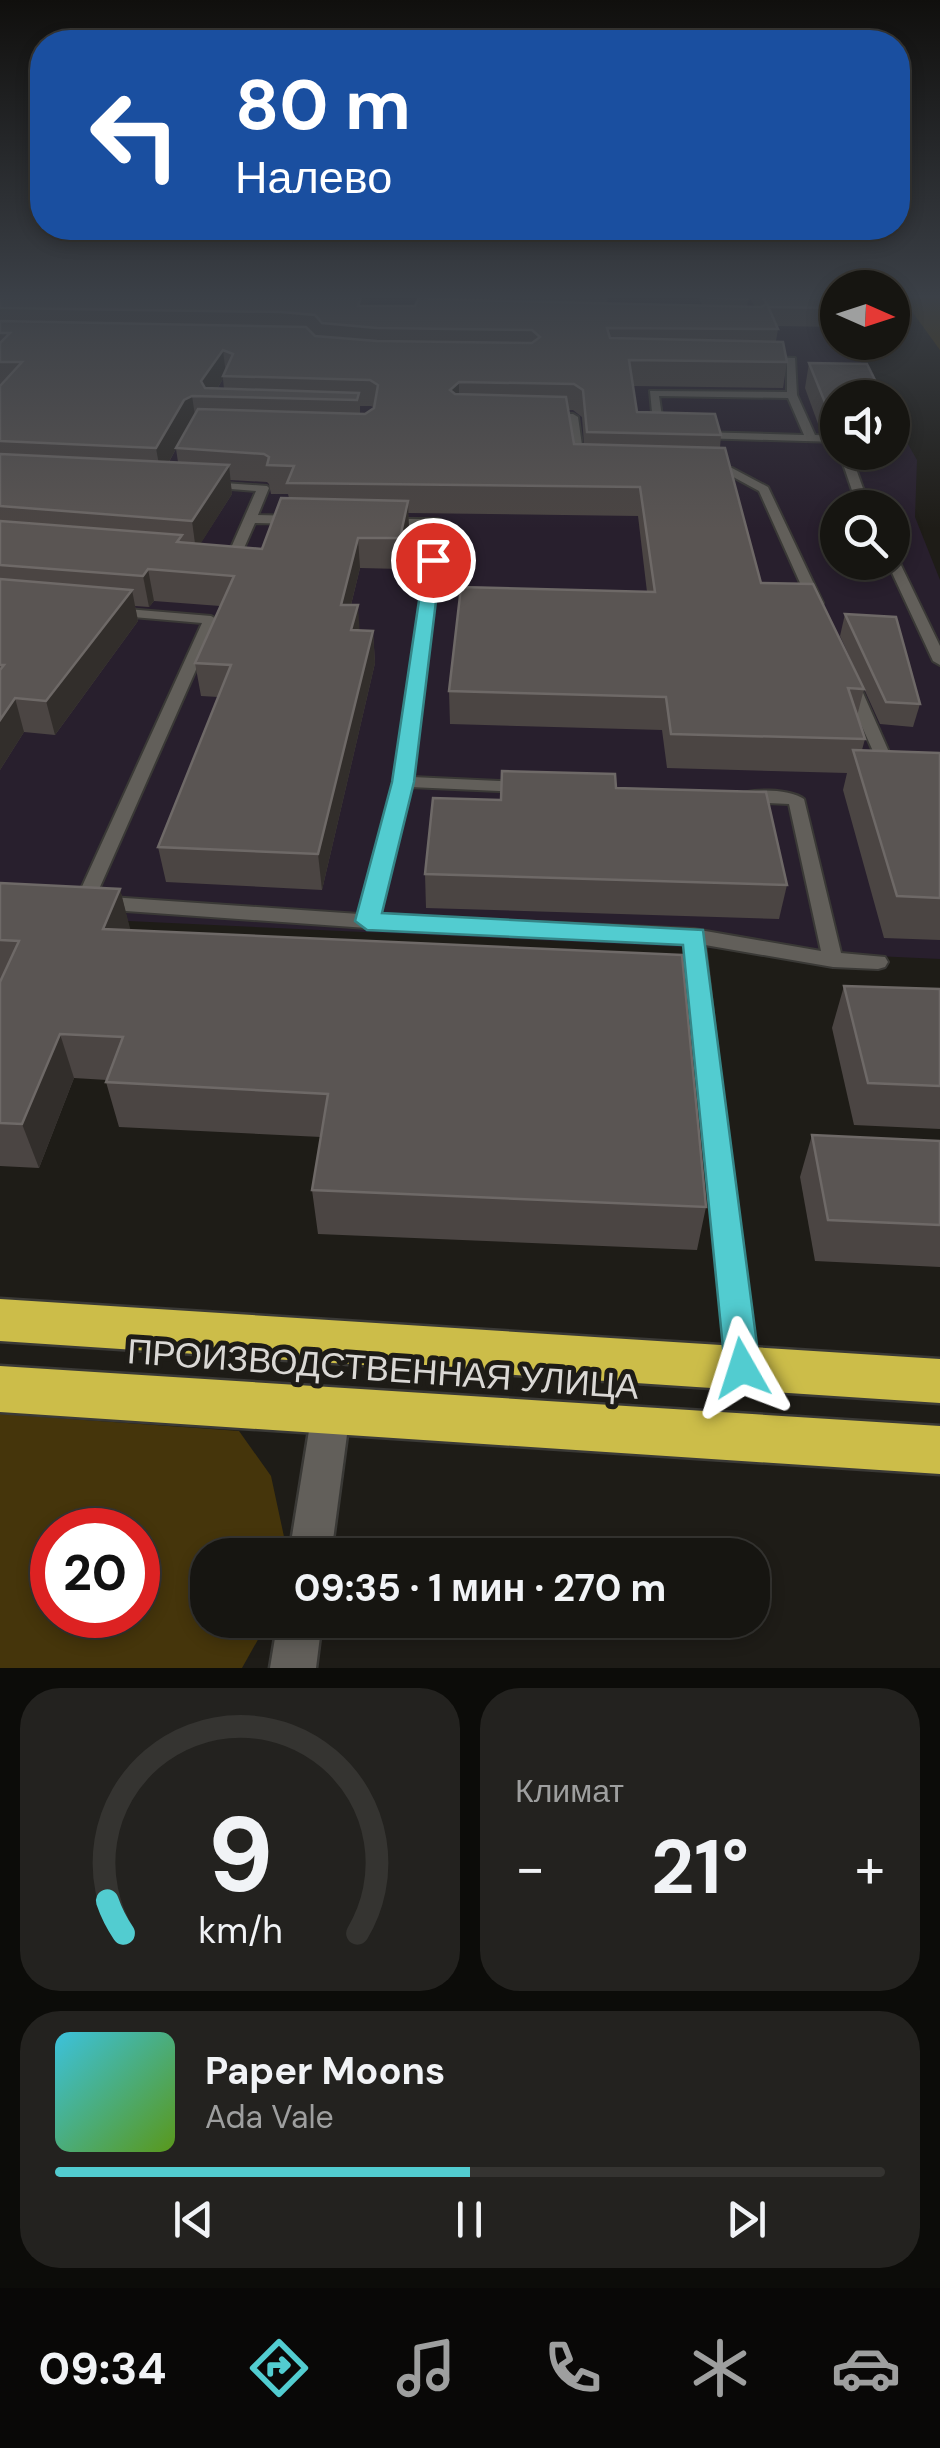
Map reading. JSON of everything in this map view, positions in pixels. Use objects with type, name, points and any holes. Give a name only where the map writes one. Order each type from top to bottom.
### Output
[{"type":"highway","name":"ПРОИЗВОДСТВЕННАЯ УЛИЦА","points":[[0,1320],[940,1381]]},
{"type":"highway","name":"ПРОИЗВОДСТВЕННАЯ УЛИЦА","points":[[0,1389],[940,1450]]},
{"type":"street","points":[[312,1538],[331,1412]]},
{"type":"street","points":[[293,1668],[297,1638]]},
{"type":"lane","points":[[792,373],[792,395],[811,438]]},
{"type":"lane","points":[[792,395],[654,393],[659,433],[820,439]]},
{"type":"lane","points":[[535,416],[572,417],[577,466],[596,466]]},
{"type":"lane","points":[[690,469],[728,470],[764,490],[821,613]]},
{"type":"lane","points":[[186,484],[263,488],[232,561],[213,559]]},
{"type":"lane","points":[[250,519],[307,520]]},
{"type":"lane","points":[[363,522],[438,523],[403,782],[367,921]]},
{"type":"lane","points":[[901,580],[940,662]]},
{"type":"lane","points":[[96,610],[210,620],[84,902],[367,921],[694,936],[833,960],[878,962]]},
{"type":"lane","points":[[844,666],[882,756],[940,768]]},
{"type":"lane","points":[[403,782],[540,788]]},
{"type":"lane","points":[[718,796],[796,799],[833,960]]},
{"type":"lane","points":[[694,936],[742,1368]]},
{"type":"shaded area","points":[[0,373],[867,373],[871,380],[820,380],[820,470],[910,470],[910,448],[917,460],[915,517],[940,580],[940,959],[0,915]]},
{"type":"shaded area","points":[[0,1414],[239,1431],[271,1476],[284,1538],[190,1538],[190,1638],[259,1638],[242,1668],[0,1668]]},
{"type":"building","points":[[12,373],[207,373],[201,381],[205,388],[359,393],[357,400],[192,396],[184,400],[156,448],[0,441],[0,386]]},
{"type":"building","points":[[224,373],[631,373],[637,412],[715,414],[721,435],[587,432],[583,390],[574,384],[459,382],[450,390],[455,394],[566,397],[574,444],[725,448],[761,583],[813,584],[864,689],[848,688],[865,739],[671,734],[666,697],[449,691],[461,587],[655,592],[640,487],[287,483],[294,466],[267,465],[269,457],[264,454],[176,448],[198,409],[365,414],[374,408],[378,385],[370,380],[223,376]]},
{"type":"building","points":[[813,373],[871,373],[875,380],[820,380],[820,390]]},
{"type":"building","points":[[0,454],[229,465],[192,521],[0,506]]},
{"type":"building","points":[[281,498],[408,501],[400,538],[358,538],[341,605],[358,605],[351,630],[373,631],[318,854],[158,847],[231,665],[195,663],[234,576],[148,569],[143,576],[0,565],[0,521],[182,535],[177,542],[262,549]]},
{"type":"building","points":[[0,579],[132,590],[46,701],[15,698],[0,720],[0,670],[4,665],[0,665]]},
{"type":"building","points":[[845,614],[896,617],[920,704],[886,702]]},
{"type":"building","points":[[853,750],[940,753],[940,898],[897,896]]},
{"type":"building","points":[[502,771],[615,774],[616,788],[766,792],[787,885],[425,874],[433,798],[501,800]]},
{"type":"building","points":[[0,883],[120,889],[103,929],[682,955],[706,1207],[312,1190],[328,1094],[106,1082],[123,1037],[60,1034],[22,1124],[0,1123],[0,982],[19,941],[0,940]]},
{"type":"building","points":[[844,986],[940,989],[940,1086],[868,1083]]},
{"type":"building","points":[[812,1135],[940,1141],[940,1225],[828,1220]]},
{"type":"route","points":[[433,560],[403,782],[367,921],[694,936],[742,1368]]}]
